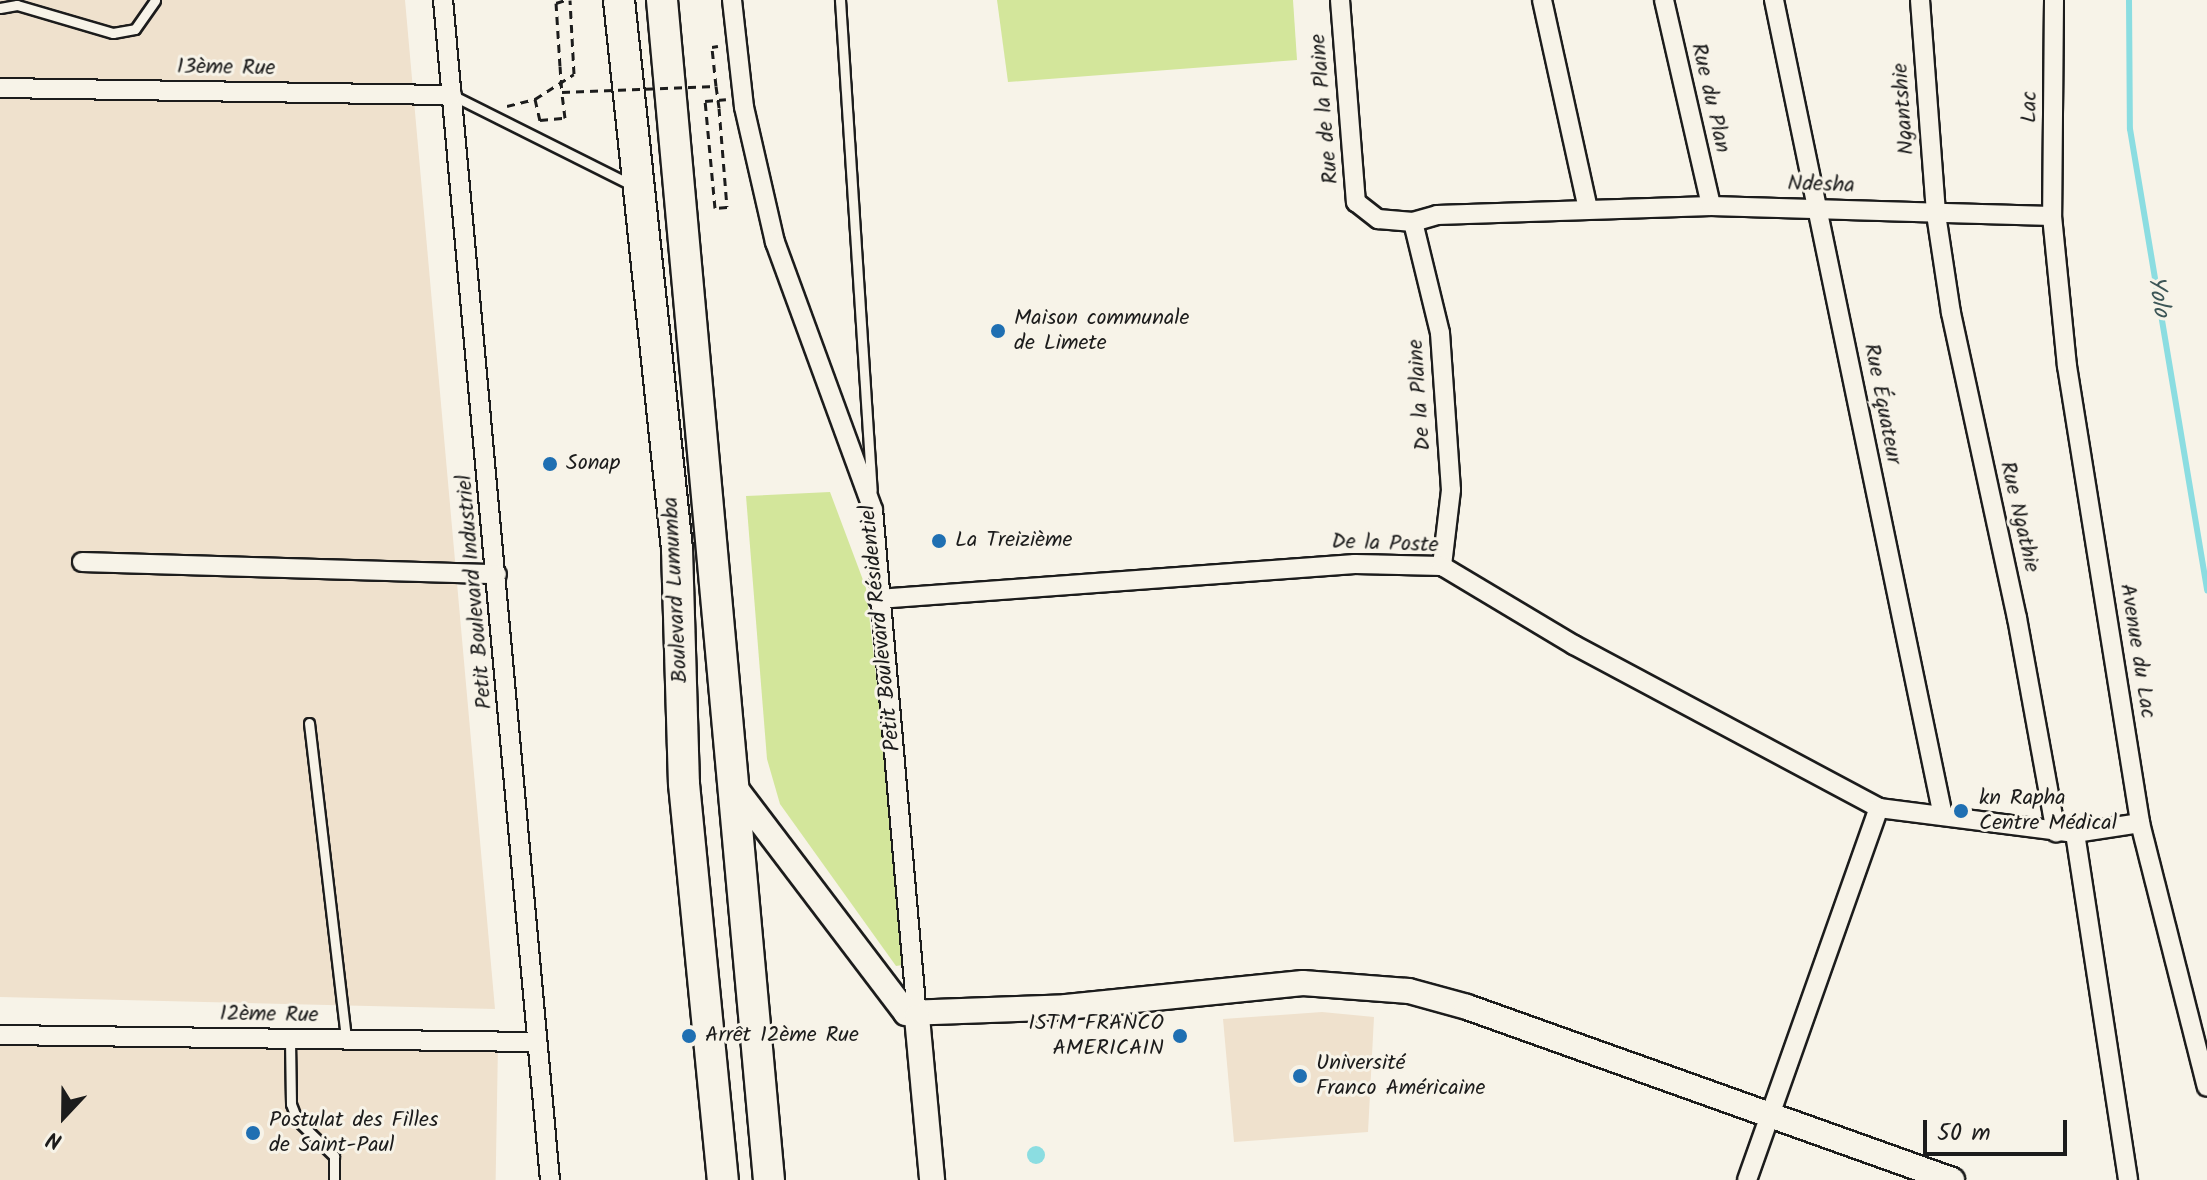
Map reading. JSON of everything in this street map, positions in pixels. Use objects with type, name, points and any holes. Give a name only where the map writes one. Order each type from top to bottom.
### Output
[{"type":"highway","name":"Boulevard Lumumba","points":[[619,0],[677,549],[684,784],[723,1180]]},
{"type":"highway","name":"Boulevard Lumumba","points":[[662,0],[769,1180]]},
{"type":"street","name":"Petit Boulevard Industriel","points":[[443,0],[550,1180]]},
{"type":"street","name":"Petit Boulevard Résidentiel","points":[[732,0],[742,97],[775,242],[873,510],[878,599],[932,1180]]},
{"type":"street","name":"Rue de la Plaine","points":[[1340,0],[1356,202],[1364,212]]},
{"type":"street","points":[[1542,0],[1588,209]]},
{"type":"street","name":"Rue du Plan","points":[[1664,0],[1711,206]]},
{"type":"street","name":"Rue Équateur","points":[[1774,0],[1943,816]]},
{"type":"street","name":"Ngantshie","points":[[1920,0],[1936,214]]},
{"type":"street","name":"Lac","points":[[2052,216],[2054,0]]},
{"type":"street","name":"13ème Rue","points":[[0,88],[452,95]]},
{"type":"street","name":"Ndesha","points":[[1364,212],[1413,222],[1437,215],[1711,206],[2052,216]]},
{"type":"street","name":"Rue Ngathie","points":[[1936,214],[1959,359],[2017,618],[2056,832]]},
{"type":"street","name":"Avenue du Lac","points":[[2052,216],[2067,366],[2140,823],[2207,1087]]},
{"type":"street","name":"De la Plaine","points":[[1413,222],[1440,333],[1451,490],[1442,566]]},
{"type":"street","points":[[82,562],[497,574]]},
{"type":"street","name":"De la Poste","points":[[878,599],[1355,564],[1442,566],[1574,645],[1879,808],[2056,832],[2075,833],[2140,823]]},
{"type":"street","points":[[733,785],[881,985],[906,1013],[917,1017],[1303,983],[1356,984],[1467,1007],[1952,1180]]},
{"type":"street","points":[[1747,1180],[1879,808]]},
{"type":"street","points":[[2075,833],[2128,1180]]},
{"type":"street","name":"12ème Rue","points":[[0,1035],[537,1042]]},
{"type":"lane","points":[[0,8],[18,2],[113,33],[135,29],[155,0]]},
{"type":"lane","points":[[840,0],[873,510]]},
{"type":"lane","points":[[452,95],[488,110],[552,149],[637,188]]},
{"type":"lane","points":[[309,723],[346,1040]]},
{"type":"lane","points":[[290,1040],[291,1104],[297,1120],[334,1156],[334,1180]]},
{"type":"path","points":[[488,110],[535,99],[574,74],[567,0],[556,3],[560,66],[562,92],[565,118],[540,120],[535,99]]},
{"type":"path","points":[[712,47],[716,86],[719,108],[727,207],[715,208],[705,101],[742,97]]},
{"type":"path","points":[[562,92],[716,86]]},
{"type":"shaded area","points":[[0,0],[405,0],[495,1009],[0,997]]},
{"type":"shaded area","name":"Université Franco Américaine","points":[[1322,1012],[1374,1017],[1368,1132],[1234,1142],[1223,1019]]},
{"type":"shaded area","points":[[0,1040],[498,1049],[496,1180],[0,1180]]},
{"type":"green space","points":[[997,0],[1293,0],[1297,60],[1008,82]]},
{"type":"green space","points":[[830,492],[866,588],[909,964],[896,966],[780,804],[767,759],[746,496]]},
{"type":"water","points":[[1032,1146],[1040,1146],[1045,1155],[1043,1162],[1032,1164],[1027,1159],[1027,1151]]},
{"type":"waterway","name":"Yolo","points":[[2129,0],[2130,129],[2207,591]]},
{"type":"place","name":"Maison communale de Limete","points":[[998,331]]},
{"type":"place","name":"Sonap","points":[[550,464]]},
{"type":"place","name":"La Treizième","points":[[939,541]]},
{"type":"place","name":"kn Rapha Centre Médical","points":[[1961,811]]},
{"type":"place","name":"Arrêt 12ème Rue","points":[[689,1036]]},
{"type":"place","name":"ISTM FRANCO AMERICAIN","points":[[1180,1036]]},
{"type":"place","name":"Université Franco Américaine","points":[[1300,1076]]},
{"type":"place","name":"Postulat des Filles de Saint-Paul","points":[[253,1133]]}]
